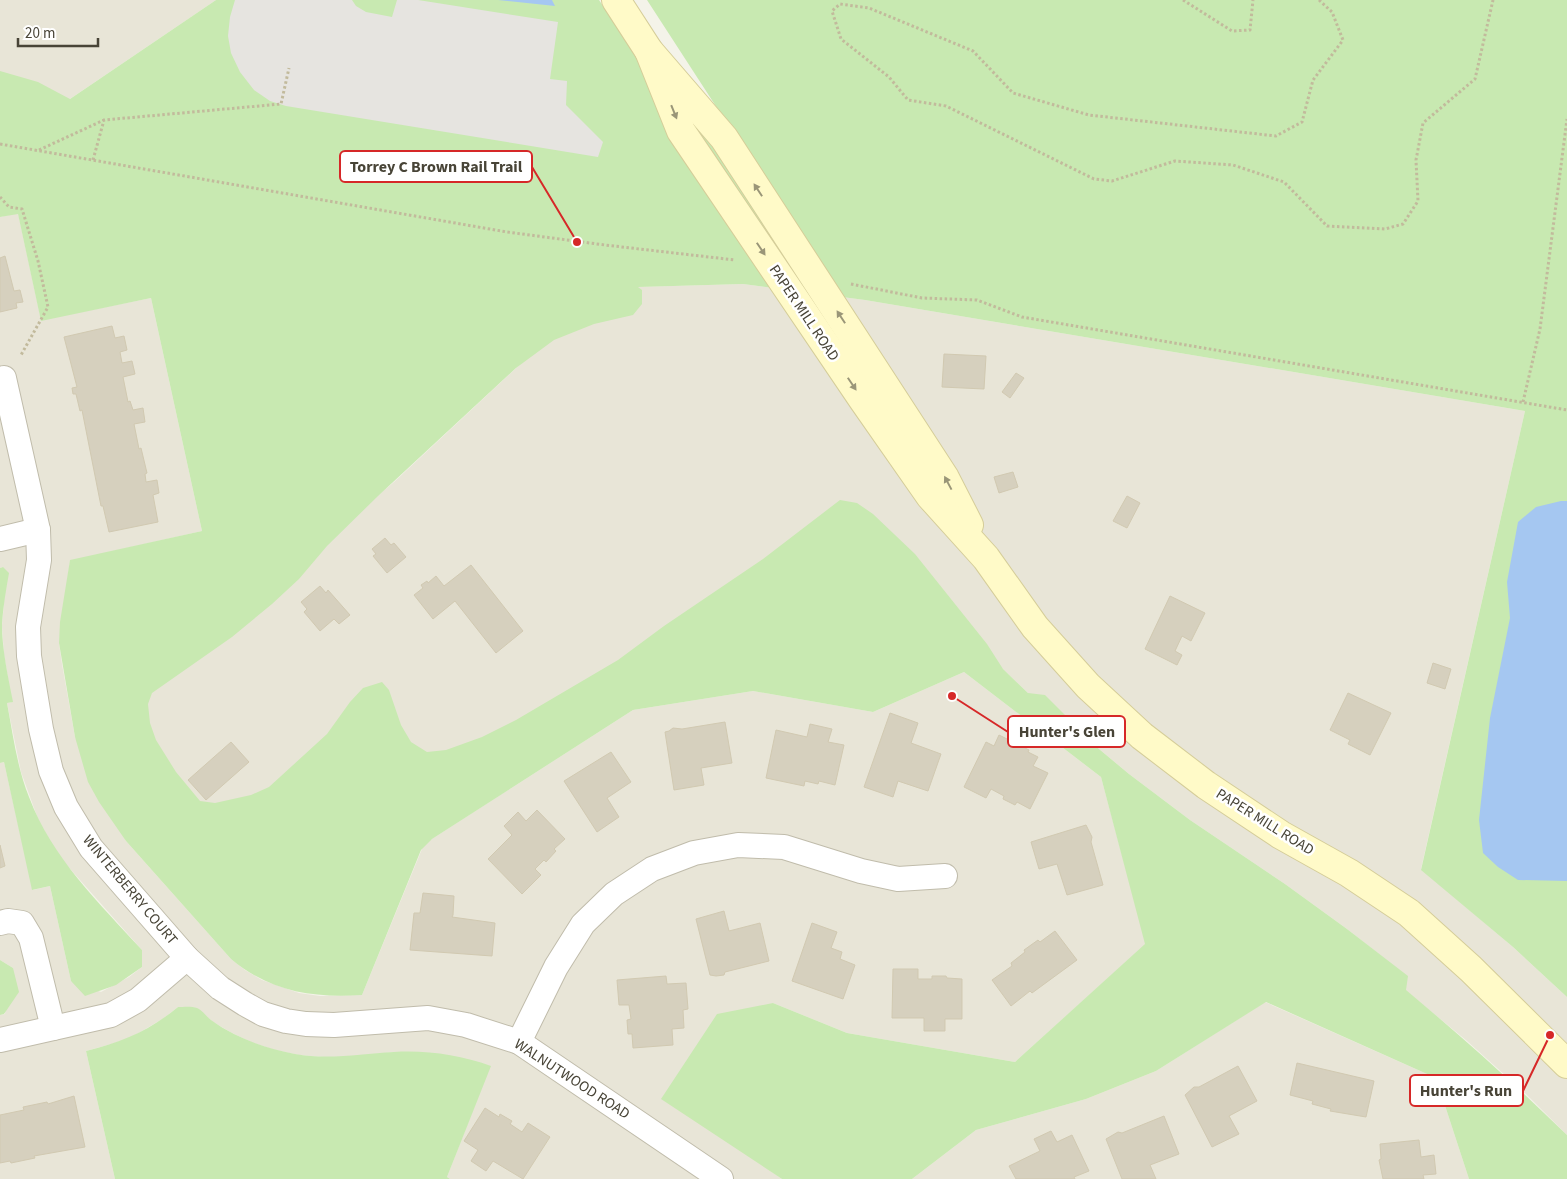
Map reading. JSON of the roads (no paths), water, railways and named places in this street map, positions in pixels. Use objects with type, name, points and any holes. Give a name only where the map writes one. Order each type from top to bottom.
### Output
[{"type":"main road","name":"PAPER MILL ROAD","points":[[616,0],[649,51],[724,138],[945,478],[986,558],[1035,627],[1088,686],[1142,736],[1213,790],[1282,835],[1349,873],[1409,913],[1472,969],[1567,1064]]},
{"type":"street","name":"WINTERBERRY COURT","points":[[0,379],[4,378],[38,530],[39,560],[28,627],[29,656],[41,729],[51,771],[66,807],[91,848],[187,958]]},
{"type":"street","points":[[0,539],[38,530]]},
{"type":"street","points":[[519,1042],[556,967],[584,924],[614,894],[652,869],[694,854],[738,845],[784,847],[861,871],[898,879],[945,876]]},
{"type":"street","points":[[0,923],[8,921],[22,923],[30,938],[53,1028]]},
{"type":"street","points":[[0,1040],[111,1015],[138,1000],[187,958]]},
{"type":"street","name":"WALNUTWOOD ROAD","points":[[187,958],[220,988],[244,1004],[263,1014],[286,1022],[334,1025],[428,1018],[466,1025],[519,1042],[721,1179]]},
{"type":"water","points":[[498,0],[552,0],[555,6]]},
{"type":"water","points":[[1567,501],[1567,881],[1518,880],[1498,867],[1483,853],[1479,820],[1490,718],[1510,618],[1507,582],[1518,522],[1536,507]]},
{"type":"place","name":"Torrey C Brown Rail Trail","points":[[577,242]]},
{"type":"place","name":"Hunter's Glen","points":[[952,696]]},
{"type":"place","name":"Hunter's Run","points":[[1550,1035]]}]
